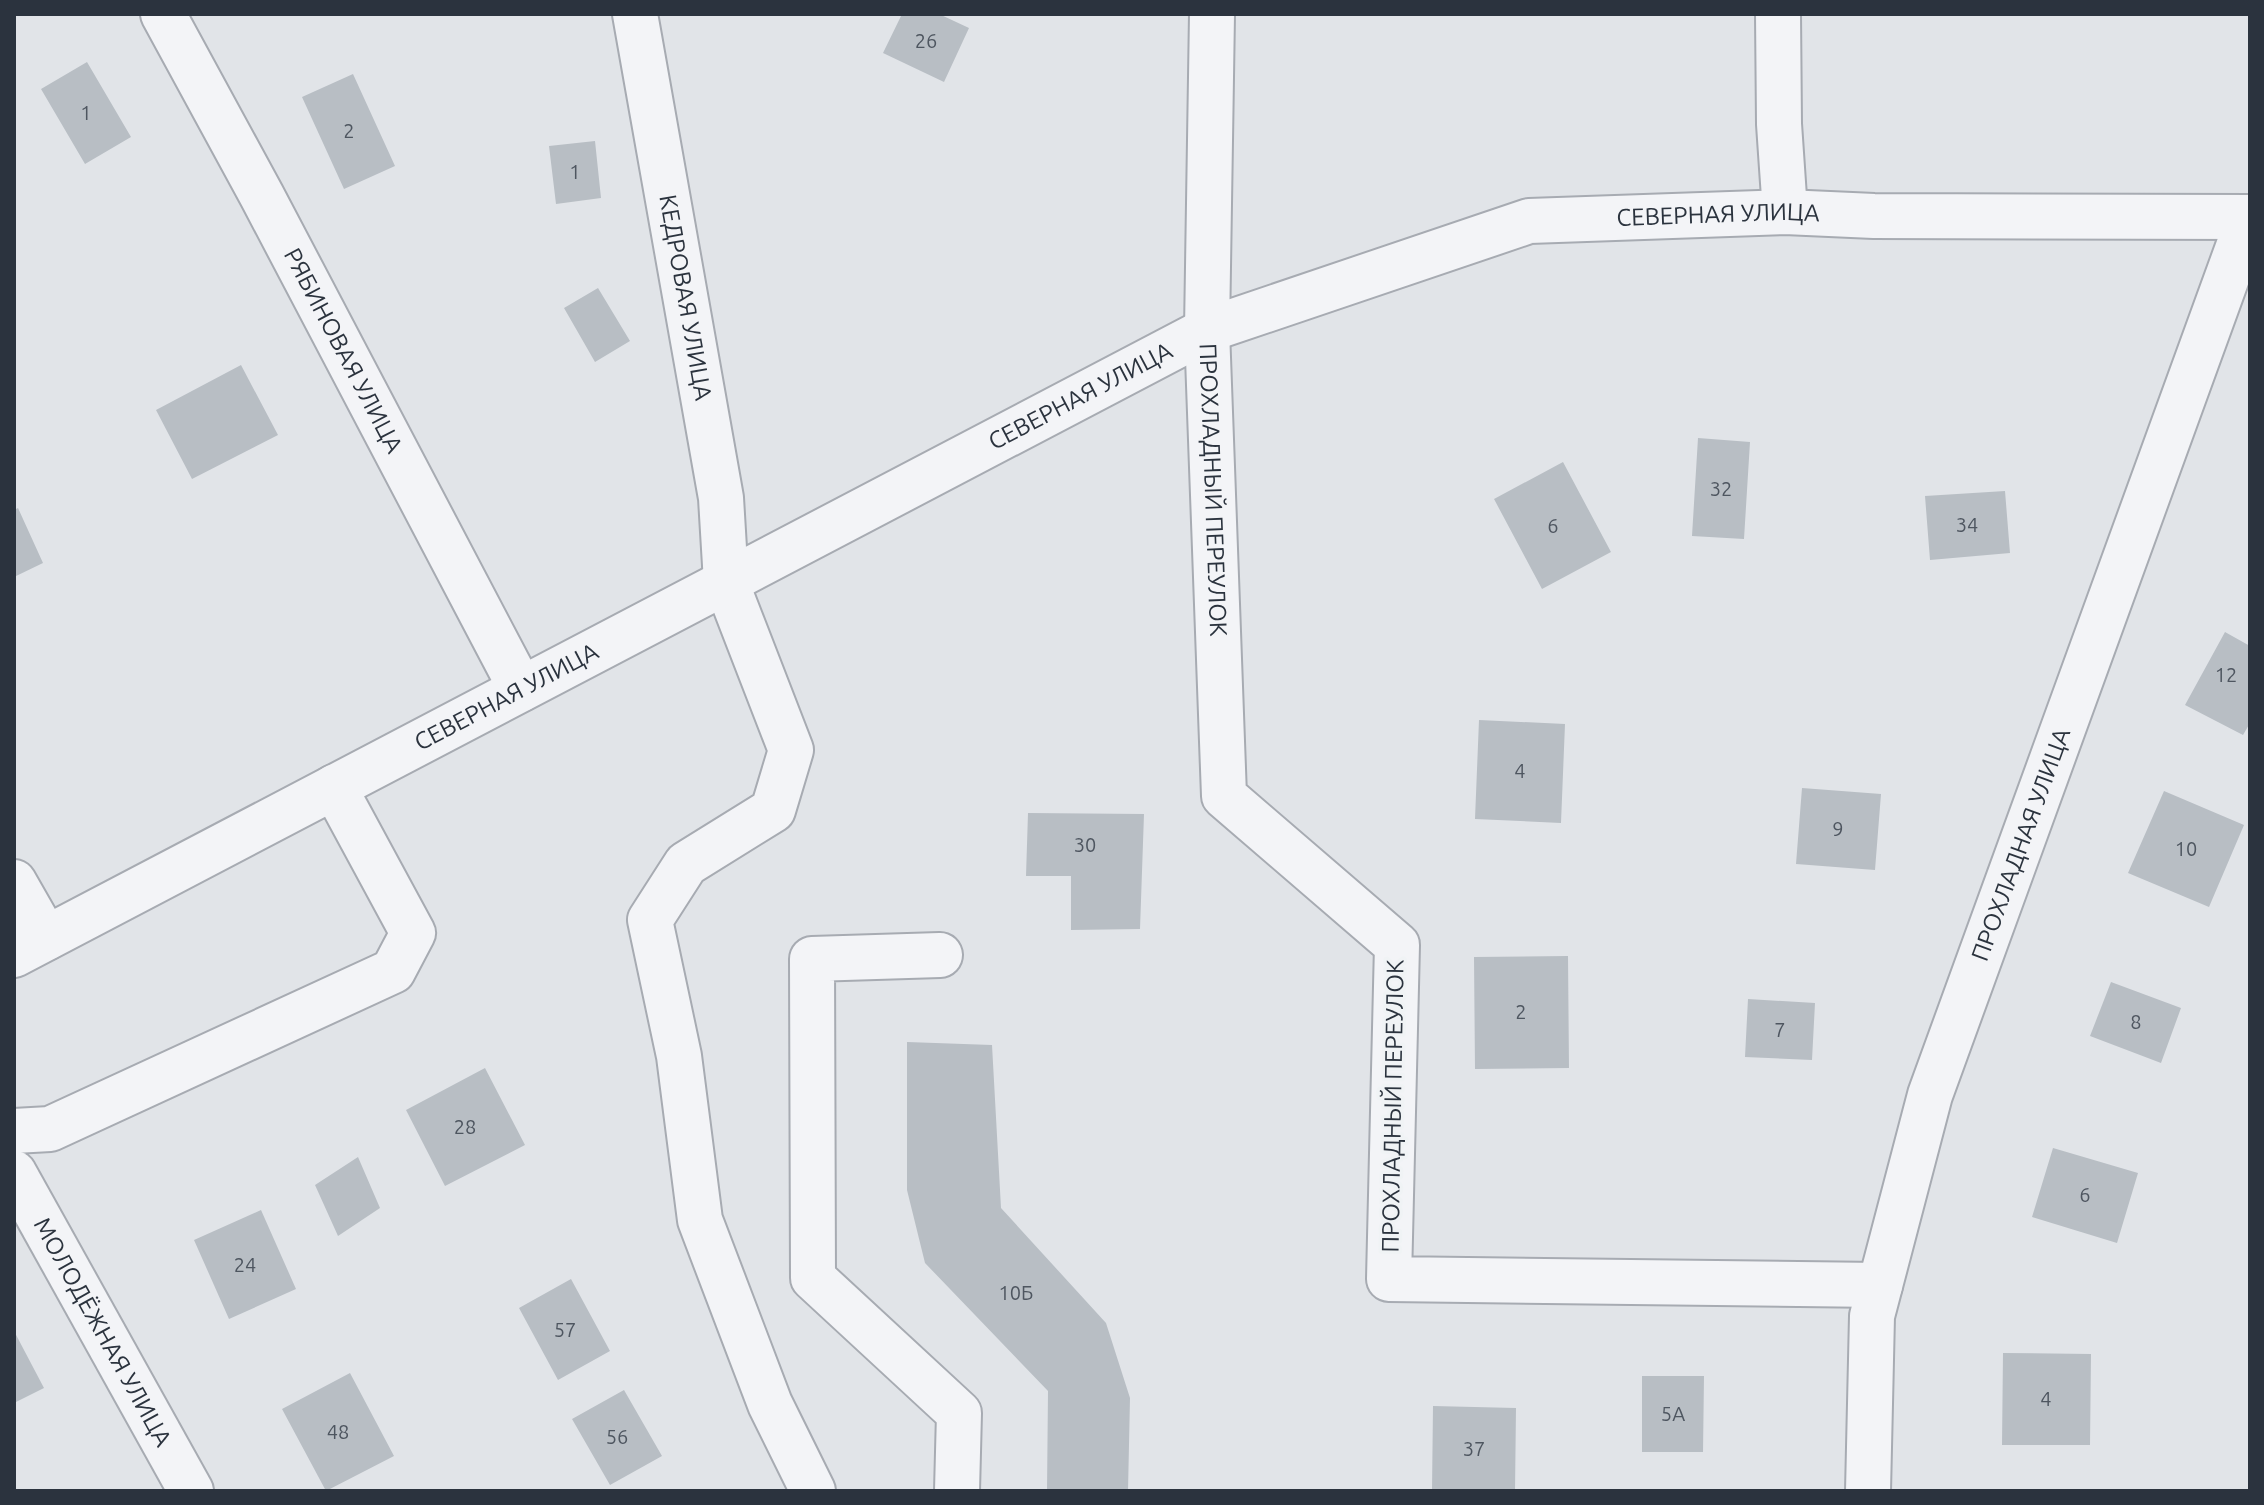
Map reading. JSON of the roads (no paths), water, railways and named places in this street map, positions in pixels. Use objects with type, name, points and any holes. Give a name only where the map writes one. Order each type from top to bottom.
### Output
[{"type":"street","name":"РЯБИНОВАЯ УЛИЦА","points":[[163,14],[521,689]]},
{"type":"street","name":"КЕДРОВАЯ УЛИЦА","points":[[635,14],[721,498],[726,582],[791,750],[773,810],[686,864],[650,920],[679,1056],[700,1220],[770,1404],[813,1491]]},
{"type":"street","points":[[1207,330],[1212,14]]},
{"type":"street","points":[[1778,14],[1779,124],[1785,212]]},
{"type":"street","points":[[1779,124],[1813,14]]},
{"type":"street","name":"СЕВЕРНАЯ УЛИЦА","points":[[30,946],[1207,330],[1529,221],[1785,212],[1874,216],[2250,217]]},
{"type":"street","name":"ПРОХЛАДНАЯ УЛИЦА","points":[[1868,1491],[1872,1316],[1930,1095],[2250,217]]},
{"type":"street","name":"ПРОХЛАДНЫЙ ПЕРЕУЛОК","points":[[1207,330],[1224,796],[1397,945],[1389,1279],[1880,1285]]},
{"type":"street","points":[[14,1131],[50,1129],[393,971],[413,933],[334,787]]},
{"type":"street","points":[[14,882],[30,946]]},
{"type":"street","points":[[940,955],[812,959],[813,1278],[959,1413],[957,1491]]},
{"type":"street","name":"МОЛОДЁЖНАЯ УЛИЦА","points":[[14,1173],[191,1491]]}]
